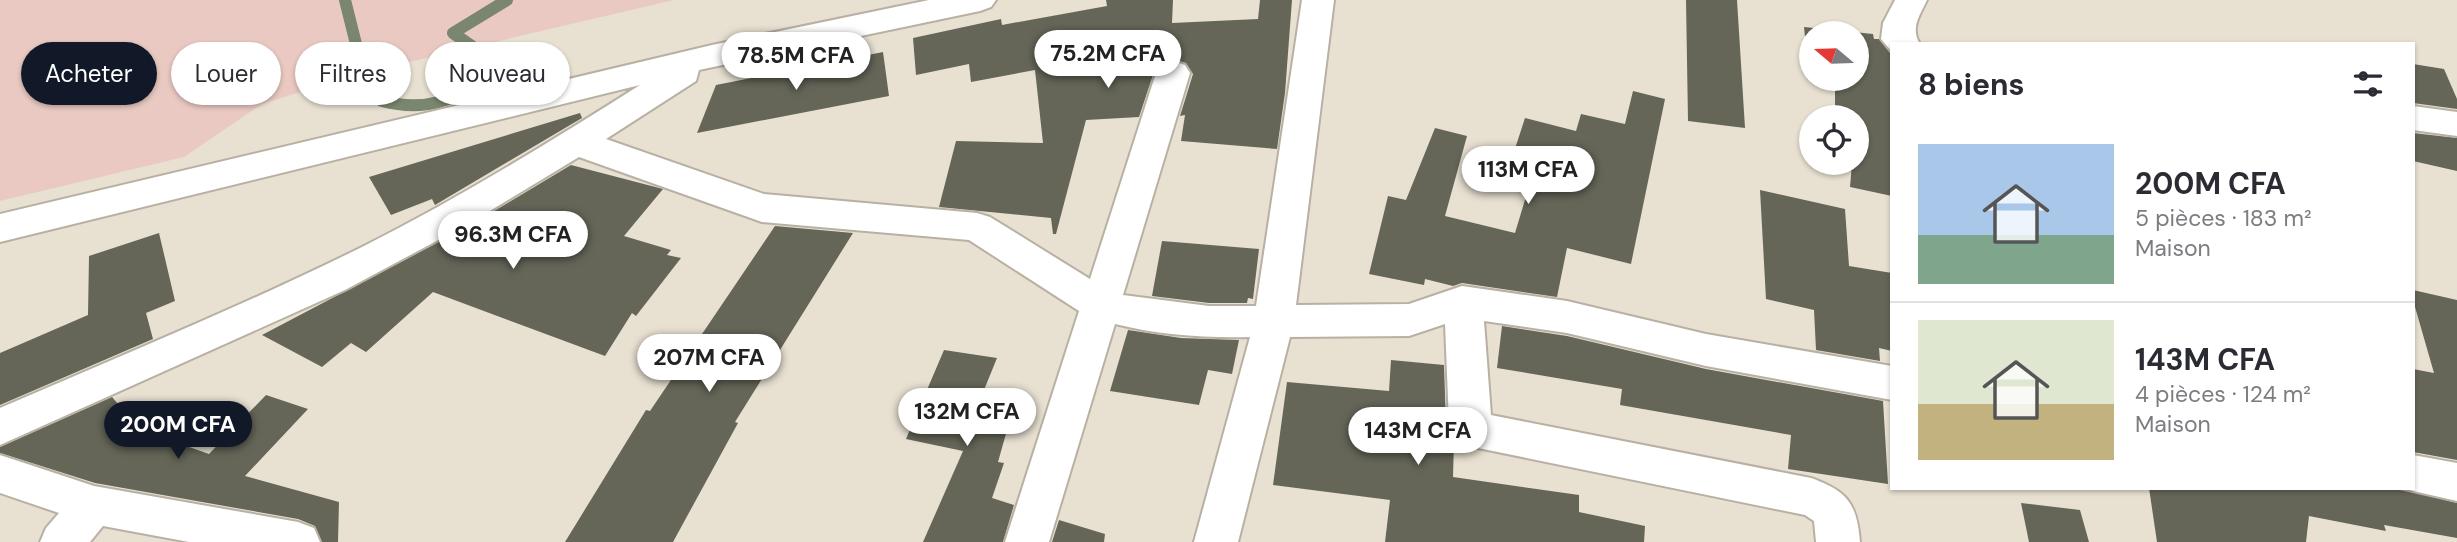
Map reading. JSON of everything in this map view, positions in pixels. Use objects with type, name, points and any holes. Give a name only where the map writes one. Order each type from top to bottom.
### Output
[{"type":"street","points":[[0,228],[712,56],[980,0]]},
{"type":"street","points":[[1216,542],[1274,321],[1318,0]]},
{"type":"street","points":[[1901,42],[1898,39],[1899,23],[1911,0]]},
{"type":"street","points":[[0,427],[348,271],[575,142],[712,56]]},
{"type":"street","points":[[1027,542],[1172,73]]},
{"type":"street","points":[[2415,118],[2457,124]]},
{"type":"street","points":[[575,142],[762,208],[977,227],[1102,306],[1147,316],[1209,322],[1409,320],[1462,302],[1567,317],[1706,350],[1890,383]]},
{"type":"street","points":[[1462,302],[1468,353],[1471,424],[1488,434],[1811,497],[1826,502],[1836,513],[1838,542]]},
{"type":"street","points":[[0,474],[94,505],[298,542]]},
{"type":"street","points":[[2415,474],[2457,482]]},
{"type":"street","points":[[62,542],[94,505]]},
{"type":"shaded area","points":[[0,0],[674,0],[495,42],[425,42],[425,58],[411,62],[411,42],[295,42],[295,94],[281,98],[281,42],[171,42],[171,105],[261,105],[184,157],[0,201]]},
{"type":"building","points":[[1106,0],[1173,0],[1172,23],[1258,19],[1260,0],[1292,0],[1285,93],[1277,149],[1181,141],[1185,115],[1180,116],[1193,74],[1186,63],[1172,59],[1160,63],[1154,72],[1139,117],[1086,120],[1056,234],[1053,234],[1051,218],[939,207],[956,141],[1043,143],[1035,70],[971,82],[969,64],[916,75],[913,38],[1001,19],[1002,25],[1107,6]]},
{"type":"building","points":[[1686,0],[1737,0],[1745,128],[1688,121]]},
{"type":"building","points":[[1869,34],[1873,34],[1874,39],[1879,39],[1890,53],[1890,196],[1850,187],[1851,175],[1869,175],[1869,105],[1835,105],[1835,91],[1869,91]]},
{"type":"building","points":[[883,52],[889,96],[697,133],[716,85]]},
{"type":"building","points":[[2415,64],[2444,69],[2457,99],[2457,109],[2415,103]]},
{"type":"building","points":[[1633,91],[1665,99],[1631,264],[1567,248],[1557,297],[1462,283],[1453,286],[1425,279],[1424,285],[1369,274],[1388,196],[1406,200],[1435,128],[1467,136],[1445,216],[1515,233],[1534,170],[1510,164],[1525,118],[1576,131],[1581,114],[1625,124]]},
{"type":"building","points":[[580,113],[582,118],[435,205],[432,199],[391,215],[369,177]]},
{"type":"building","points":[[2415,133],[2457,138],[2457,171],[2415,161]]},
{"type":"building","points":[[571,165],[663,189],[624,236],[671,250],[667,255],[681,258],[636,316],[632,313],[605,356],[433,292],[366,352],[351,343],[322,367],[262,335],[471,225]]},
{"type":"building","points":[[1760,190],[1845,209],[1849,266],[1890,273],[1890,351],[1879,348],[1880,361],[1816,350],[1814,310],[1766,299]]},
{"type":"building","points":[[775,226],[853,233],[735,422],[738,423],[673,542],[565,542],[646,410],[650,411]]},
{"type":"building","points":[[159,233],[175,301],[146,313],[153,339],[0,405],[0,353],[88,315],[89,256]]},
{"type":"building","points":[[1162,241],[1259,249],[1253,299],[1248,298],[1247,303],[1209,303],[1152,296]]},
{"type":"building","points":[[2415,290],[2457,300],[2457,460],[2415,452],[2415,369],[2434,373],[2415,307]]},
{"type":"building","points":[[1502,326],[1567,336],[1706,369],[1883,401],[1888,484],[1788,469],[1791,435],[1620,405],[1622,389],[1497,368]]},
{"type":"building","points":[[1128,330],[1181,338],[1239,340],[1232,374],[1208,370],[1199,405],[1110,391]]},
{"type":"building","points":[[944,350],[997,358],[984,390],[1016,398],[998,462],[1004,463],[992,498],[1014,505],[1003,542],[923,542],[963,451],[906,439]]},
{"type":"building","points":[[1391,360],[1444,365],[1446,424],[1454,440],[1453,477],[1579,495],[1579,512],[1645,526],[1644,542],[1385,542],[1390,500],[1273,485],[1287,382],[1389,391]]},
{"type":"building","points":[[266,395],[308,409],[245,476],[339,502],[338,542],[322,542],[315,526],[298,519],[95,483],[0,453],[0,447],[112,397],[141,430],[209,454]]},
{"type":"building","points":[[2149,490],[2406,490],[2457,503],[2457,538],[2384,525],[2386,531],[2309,516],[2306,542],[2157,542]]},
{"type":"building","points":[[2021,503],[2080,510],[2089,542],[2029,542]]},
{"type":"building","points":[[1059,520],[1105,534],[1104,542],[1052,542]]},
{"type":"waterway","points":[[345,0],[358,52],[382,101],[412,105],[426,105],[452,98],[490,76],[483,54],[453,33],[507,0]]}]
